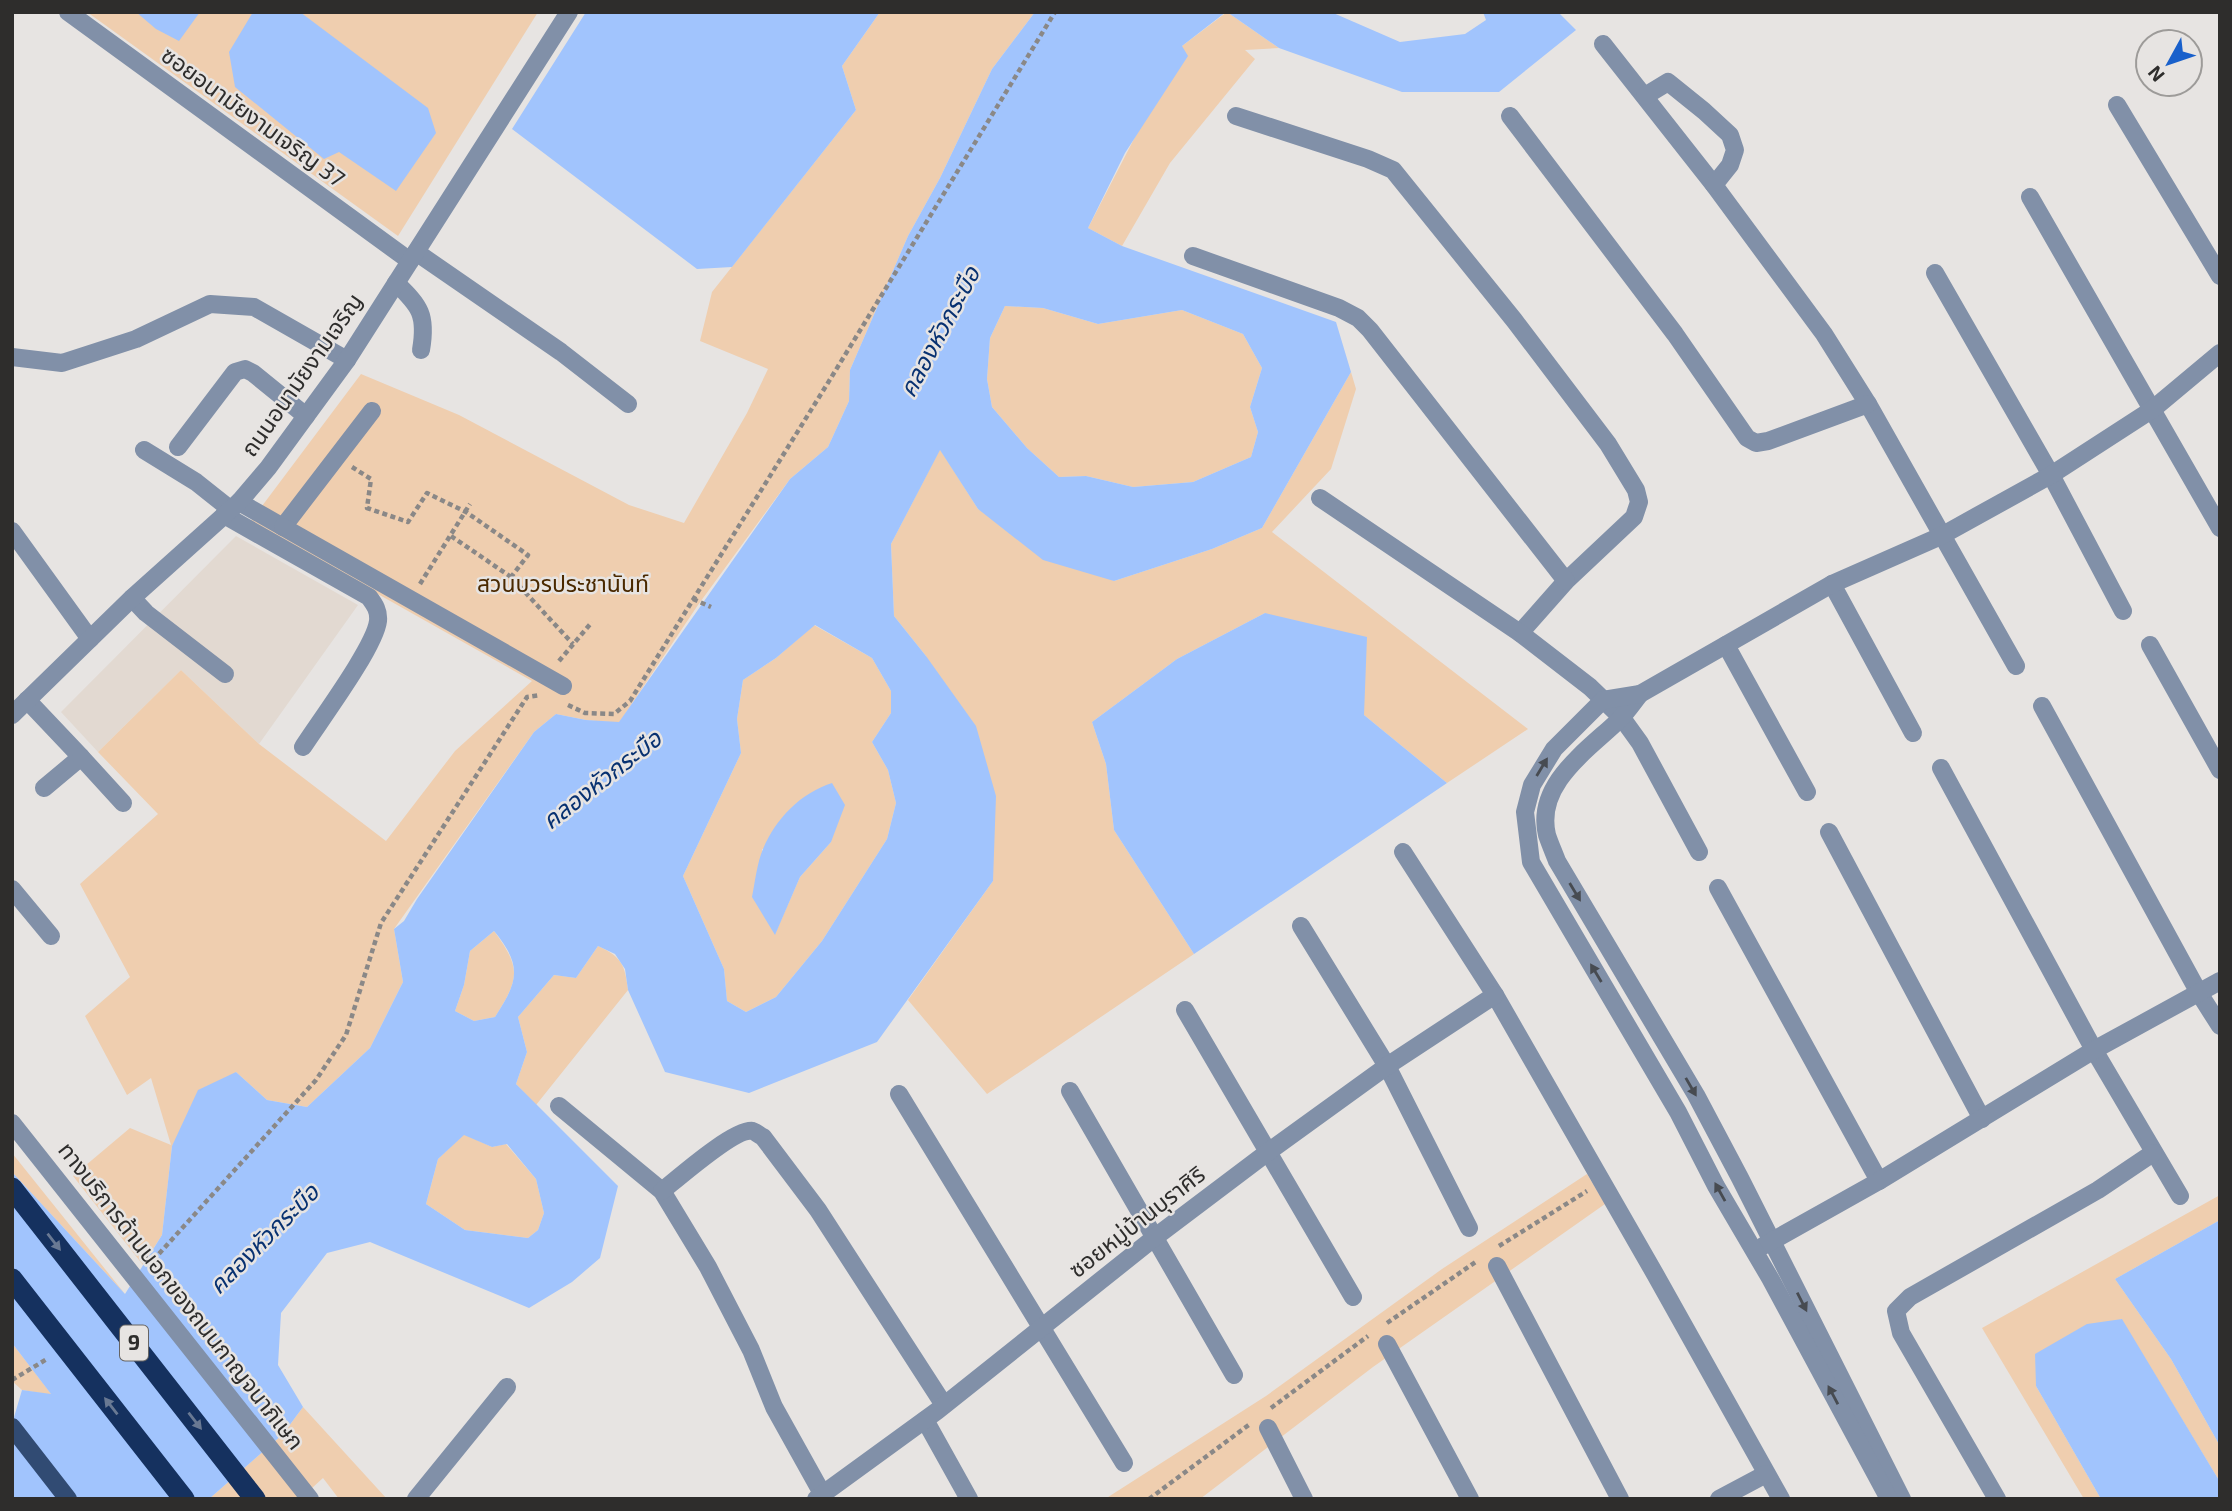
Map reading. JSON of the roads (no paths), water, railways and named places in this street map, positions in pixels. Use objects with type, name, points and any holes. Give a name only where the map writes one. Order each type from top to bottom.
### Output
[{"type":"highway","name":"9","points":[[12,1188],[256,1499]]},
{"type":"highway","points":[[12,1279],[184,1499]]},
{"type":"main road","points":[[12,1427],[68,1499]]},
{"type":"street","name":"ซอยอนามัยงามเจริญ 37","points":[[68,12],[413,256],[561,352],[628,404]]},
{"type":"street","name":"ถนนอนามัยงามเจริญ","points":[[17,709],[132,598],[231,509],[306,416],[347,360],[569,12]]},
{"type":"street","points":[[1603,44],[1714,185],[1824,334],[1868,404],[2016,666]]},
{"type":"street","points":[[1645,96],[1668,82],[1730,135],[1735,150],[1730,165],[1714,185]]},
{"type":"street","points":[[2118,105],[2220,276]]},
{"type":"street","points":[[1236,116],[1368,159],[1393,170],[1514,320],[1608,444],[1636,490],[1639,502],[1634,517],[1566,581],[1520,633]]},
{"type":"street","points":[[1510,116],[1675,334],[1747,438],[1756,443],[1768,441],[1868,404]]},
{"type":"street","points":[[2030,197],[2220,528]]},
{"type":"street","points":[[1193,256],[1339,308],[1358,318],[1566,581]]},
{"type":"street","points":[[1935,273],[2051,475],[2123,611]]},
{"type":"street","points":[[396,283],[416,302],[423,318],[425,331],[421,349]]},
{"type":"street","points":[[12,356],[62,363],[136,339],[210,304],[254,307],[347,360]]},
{"type":"street","points":[[1889,1499],[1678,1112],[1531,862],[1525,812],[1532,785],[1554,749],[1603,700],[1640,694],[1832,584],[1941,536],[2051,475],[2153,409],[2220,354]]},
{"type":"street","points":[[178,447],[236,372],[245,369],[306,416]]},
{"type":"street","points":[[283,527],[372,411]]},
{"type":"street","points":[[144,450],[369,597],[377,608],[378,622],[370,643],[303,747]]},
{"type":"street","points":[[1320,498],[1520,633],[1590,687],[1622,718],[1640,743],[1699,852]]},
{"type":"street","points":[[231,509],[283,527],[546,676],[564,695]]},
{"type":"street","points":[[12,531],[90,639]]},
{"type":"street","points":[[1832,584],[1913,733]]},
{"type":"street","points":[[132,598],[146,613],[225,674]]},
{"type":"street","points":[[1726,645],[1807,792]]},
{"type":"street","points":[[2150,645],[2220,769]]},
{"type":"street","points":[[1640,694],[1622,718],[1576,759],[1553,789],[1546,809],[1547,835],[1557,861],[1696,1095],[1902,1499]]},
{"type":"street","points":[[2042,706],[2199,993],[2220,1026]]},
{"type":"street","points":[[17,709],[81,757],[123,803]]},
{"type":"street","points":[[44,788],[81,757]]},
{"type":"street","points":[[1941,768],[2094,1050],[2180,1196]]},
{"type":"street","points":[[1829,832],[1982,1119]]},
{"type":"street","points":[[1403,852],[1495,995],[1781,1499]]},
{"type":"street","points":[[1536,871],[1557,861]]},
{"type":"street","points":[[1718,888],[1879,1181]]},
{"type":"street","points":[[12,889],[51,936]]},
{"type":"street","points":[[1301,926],[1387,1066],[1469,1228]]},
{"type":"street","points":[[1754,1251],[1879,1181],[2094,1050],[2220,981]]},
{"type":"street","name":"ซอยหมู่บ้านบุราศิริ","points":[[820,1497],[925,1420],[1154,1238],[1268,1152],[1387,1066],[1495,995]]},
{"type":"street","points":[[1619,1011],[1639,998]]},
{"type":"street","points":[[1185,1010],[1353,1297]]},
{"type":"street","points":[[1070,1091],[1234,1375]]},
{"type":"street","points":[[899,1094],[1124,1463]]},
{"type":"street","points":[[559,1106],[662,1191],[708,1267],[751,1350],[774,1407],[820,1497]]},
{"type":"street","name":"ทางบริการด้านนอกของถนนกาญจนาภิเษก","points":[[12,1123],[310,1499]]},
{"type":"street","points":[[662,1191],[729,1139],[743,1132],[754,1131],[763,1137],[818,1210],[944,1405]]},
{"type":"street","points":[[1997,1499],[1901,1333],[1896,1311],[1910,1297],[2098,1190],[2153,1153]]},
{"type":"street","points":[[1497,1266],[1620,1499]]},
{"type":"street","points":[[1387,1344],[1470,1499]]},
{"type":"street","points":[[416,1499],[507,1387]]},
{"type":"street","points":[[925,1420],[970,1499]]},
{"type":"street","points":[[1268,1428],[1304,1499]]},
{"type":"street","points":[[1719,1499],[1766,1474]]},
{"type":"water","points":[[136,12],[200,12],[179,41],[156,29]]},
{"type":"water","points":[[253,12],[300,12],[428,108],[436,133],[396,191],[339,152],[324,159],[235,87],[229,52]]},
{"type":"water","points":[[586,12],[880,12],[842,66],[856,110],[732,267],[697,269],[512,129]]},
{"type":"water","name":"คลองหัวกระบือ","points":[[1035,12],[1226,12],[1182,46],[1188,56],[1125,153],[1088,228],[1122,246],[1336,322],[1351,372],[1262,528],[1212,549],[1114,581],[1043,560],[978,509],[940,450],[891,544],[894,616],[976,726],[996,796],[993,881],[877,1042],[749,1093],[665,1072],[628,990],[625,969],[615,954],[598,946],[576,978],[554,975],[518,1017],[527,1052],[516,1084],[618,1186],[600,1258],[572,1282],[529,1308],[370,1242],[327,1253],[281,1313],[278,1365],[303,1407],[283,1434],[209,1499],[12,1499],[12,1424],[22,1390],[51,1394],[12,1343],[12,1172],[125,1294],[162,1235],[172,1146],[198,1090],[236,1072],[267,1100],[307,1107],[370,1048],[403,982],[394,929],[404,921],[534,732],[556,714],[586,720],[619,722],[790,479],[828,447],[849,401],[850,370],[908,236],[940,178],[992,69]],"holes":[[[1005,306],[1043,308],[1098,324],[1182,310],[1243,334],[1262,368],[1250,407],[1258,432],[1251,457],[1193,482],[1133,487],[1086,476],[1059,477],[1027,448],[992,407],[987,379],[990,338]],[[815,625],[872,658],[891,691],[891,713],[872,742],[888,770],[896,803],[887,839],[822,941],[776,997],[746,1012],[727,1001],[724,969],[683,876],[741,753],[737,719],[743,680],[776,658]],[[494,931],[510,954],[514,974],[512,984],[495,1017],[474,1021],[455,1011],[464,985],[470,951]],[[464,1135],[492,1147],[507,1144],[536,1179],[544,1213],[538,1230],[528,1238],[465,1230],[426,1204],[438,1159]]]},
{"type":"water","points":[[1227,12],[1331,12],[1400,42],[1465,34],[1486,20],[1483,12],[1558,12],[1576,30],[1499,92],[1402,92],[1279,48]]},
{"type":"water","points":[[1265,613],[1367,637],[1364,715],[1447,783],[1194,954],[1114,830],[1106,764],[1092,722],[1177,659]]},
{"type":"water","points":[[832,783],[845,805],[831,842],[800,877],[775,935],[752,897],[761,854],[775,827],[791,808],[810,793]]},
{"type":"water","points":[[2220,1220],[2220,1446],[2171,1359],[2115,1279]]},
{"type":"water","points":[[2122,1319],[2220,1482],[2220,1499],[2101,1499],[2036,1386],[2035,1354],[2087,1324]]},
{"type":"park label","name":"สวนบวรประชานันท์","points":[[563,584]]}]
